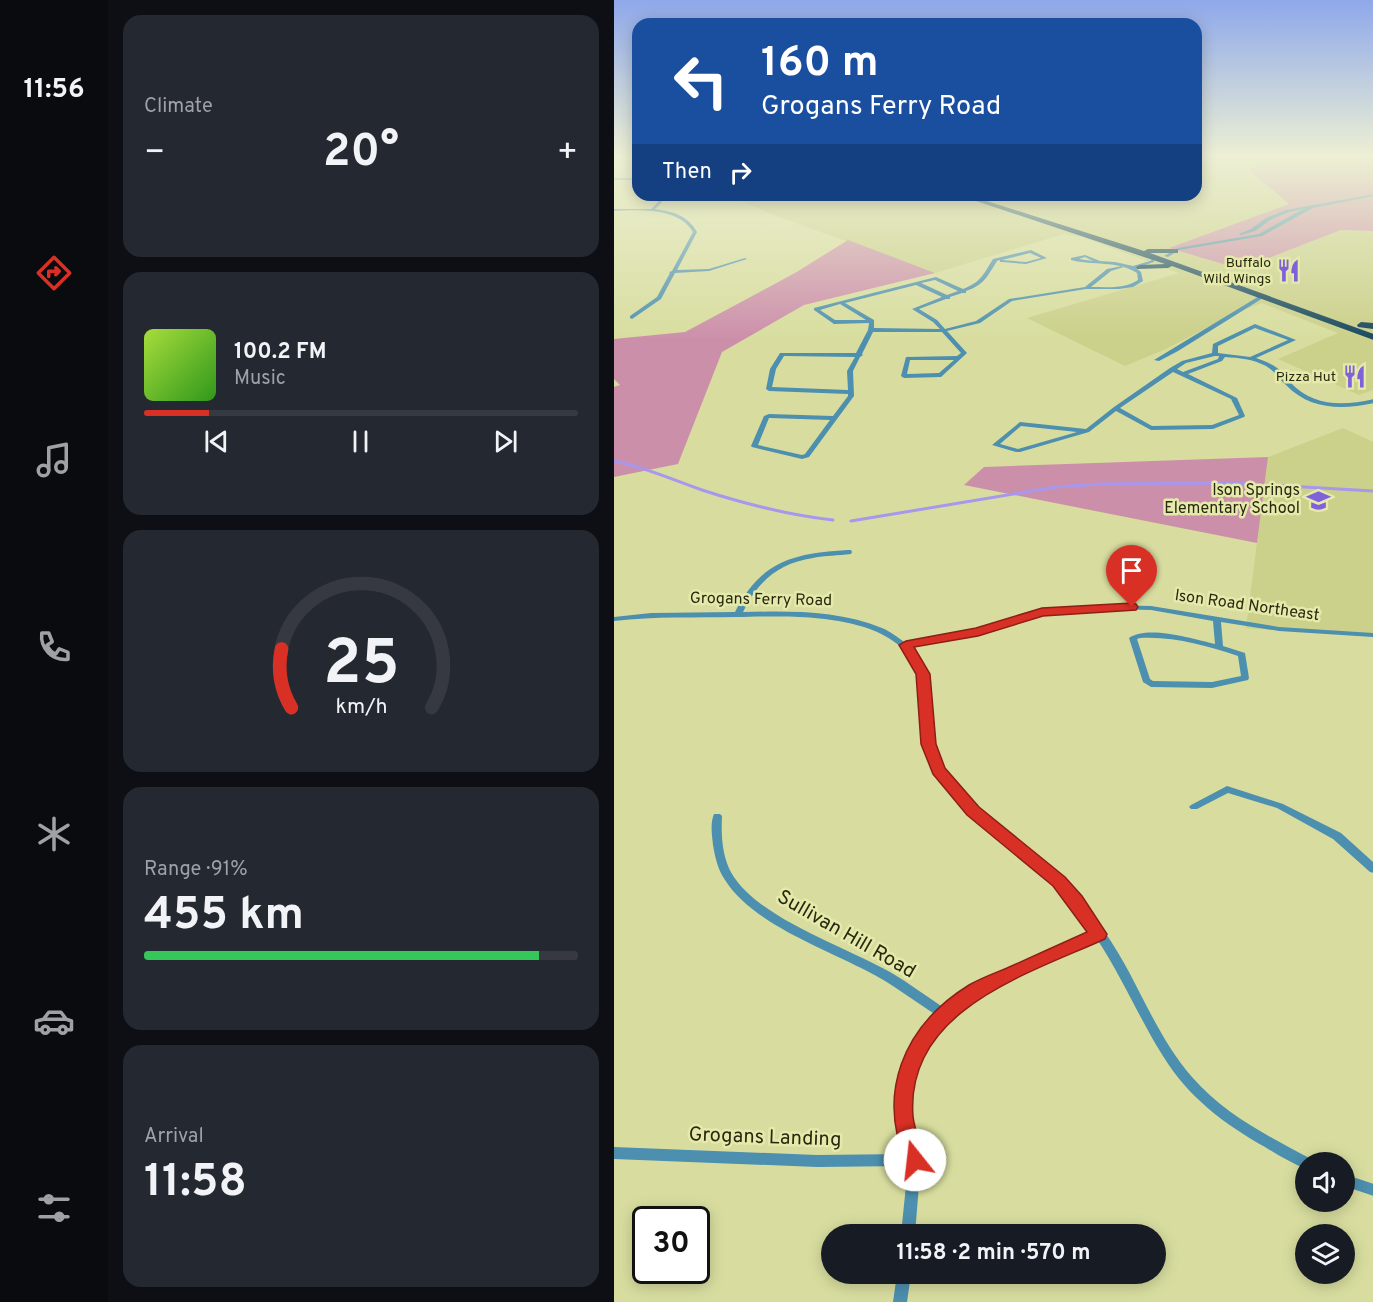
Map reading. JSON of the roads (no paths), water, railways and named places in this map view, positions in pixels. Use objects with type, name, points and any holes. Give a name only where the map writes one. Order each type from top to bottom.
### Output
[{"type":"main road","points":[[1030,217],[1373,327]]},
{"type":"main road","points":[[1128,248],[1155,252],[1181,250],[1179,257],[1186,267]]},
{"type":"main road","points":[[1128,248],[1141,256],[1135,266]]},
{"type":"main road","points":[[1135,266],[1186,267],[1261,297],[1373,337]]},
{"type":"street","points":[[632,317],[659,298],[671,272],[694,236],[694,228],[678,217]]},
{"type":"street","points":[[1236,238],[1253,231],[1273,217]]},
{"type":"street","points":[[1086,288],[1116,267],[1135,266],[1152,262],[1181,250],[1260,235],[1293,217]]},
{"type":"street","points":[[959,358],[909,358],[904,376],[941,375],[959,358],[964,353],[935,321],[915,310],[964,292],[983,280],[995,260],[1031,251],[1045,258],[1025,263],[995,260]]},
{"type":"street","points":[[671,272],[709,270],[745,259]]},
{"type":"street","points":[[871,330],[942,331],[978,322],[1011,300],[1086,288],[1133,286],[1141,281],[1135,266],[1098,261]]},
{"type":"street","points":[[872,321],[834,322],[816,309],[937,279],[964,292]]},
{"type":"street","points":[[917,283],[948,298]]},
{"type":"street","points":[[1157,360],[1261,297]]},
{"type":"street","points":[[841,303],[872,321]]},
{"type":"street","points":[[833,418],[766,417],[754,446],[802,457],[807,456],[851,396],[850,371],[871,330],[872,321]]},
{"type":"street","points":[[1214,354],[1215,345],[1221,340],[1255,326],[1292,340],[1252,358]]},
{"type":"street","points":[[1176,350],[1194,358]]},
{"type":"street","points":[[850,392],[769,389],[773,369],[784,353],[860,355]]},
{"type":"street","points":[[1087,431],[1020,424],[995,444],[1018,451],[1087,431],[1172,369],[1194,358],[1214,354],[1252,358],[1276,370],[1305,397],[1322,405],[1344,407],[1373,401]]},
{"type":"street","points":[[1166,355],[1184,362]]},
{"type":"street","points":[[1183,374],[1220,360],[1223,355]]},
{"type":"street","points":[[1116,408],[1151,428],[1213,427],[1242,416],[1234,398],[1172,369]]},
{"type":"street","points":[[737,615],[750,588],[774,569],[808,556],[848,552]]},
{"type":"street","name":"Ison Road Northeast","points":[[906,645],[978,632],[1042,612],[1132,607],[1170,610],[1279,629],[1373,635]]},
{"type":"street","name":"Grogans Ferry Road","points":[[614,619],[811,615],[841,618],[877,629],[906,645]]},
{"type":"street","points":[[1217,619],[1218,647]]},
{"type":"street","points":[[1139,635],[1153,636],[1218,647],[1242,655],[1245,678],[1212,685],[1151,684],[1146,680],[1133,638],[1139,635]]},
{"type":"street","points":[[906,645],[923,674],[928,744],[938,770],[973,811],[1059,882],[1076,901],[1122,969],[1168,1055],[1187,1081],[1211,1105],[1249,1133],[1295,1157]]},
{"type":"street","points":[[1194,807],[1227,789],[1280,806],[1337,836],[1373,869]]},
{"type":"street","name":"Sullivan Hill Road","points":[[716,816],[716,837],[721,858],[729,878],[740,893],[781,922],[886,976],[944,1014]]},
{"type":"street","points":[[909,1224],[915,1160],[903,1117],[905,1084],[914,1054],[944,1014],[977,990],[1098,934]]},
{"type":"street","name":"Grogans Landing","points":[[614,1153],[817,1161],[915,1160]]},
{"type":"street","points":[[1355,1184],[1373,1190]]},
{"type":"street","points":[[900,1302],[903,1284]]},
{"type":"waterway","points":[[614,461],[750,504],[833,520]]},
{"type":"waterway","points":[[851,521],[1056,487],[1101,484],[1233,483],[1374,491]]},
{"type":"place","name":"Buffalo Wild Wings","points":[[1289,271]]},
{"type":"place","name":"Pizza Hut","points":[[1354,377]]},
{"type":"place","name":"Ison Springs Elementary School","points":[[1318,500]]}]
